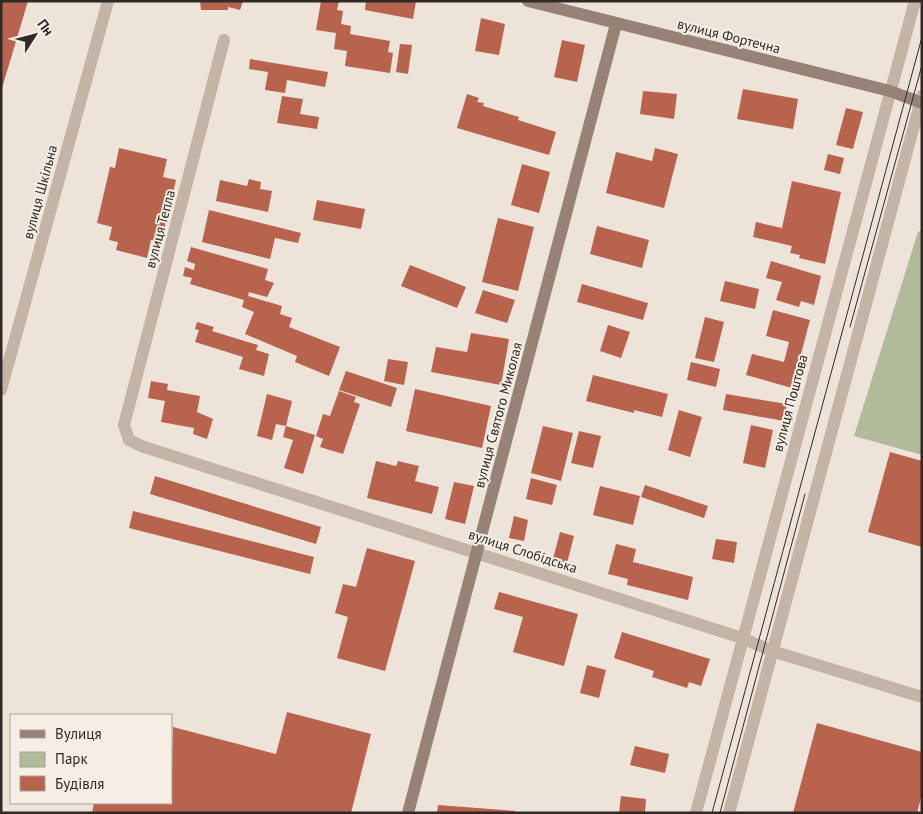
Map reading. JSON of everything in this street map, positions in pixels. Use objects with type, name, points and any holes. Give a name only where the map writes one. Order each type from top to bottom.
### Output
[{"type":"street","name":"вулиця Шкільна","points":[[1,390],[108,1]]},
{"type":"street","name":"вулиця Фортечна","points":[[528,1],[921,100]]},
{"type":"street","name":"вулиця Поштова","points":[[696,813],[915,1]]},
{"type":"street","name":"вулиця Святого Миколая","points":[[408,813],[616,24]]},
{"type":"street","name":"вулиця Тепла","points":[[124,425],[224,40]]},
{"type":"street","points":[[729,813],[921,100]]},
{"type":"street","name":"вулиця Слобідська","points":[[124,425],[129,440],[144,447],[478,552],[742,638],[772,651],[922,697]]},
{"type":"green space","points":[[922,230],[922,455],[854,436],[918,232]]},
{"type":"building","points":[[1,1],[28,1],[2,88],[1,88]]},
{"type":"building","points":[[200,1],[243,1],[240,10],[228,7],[228,10],[201,10]]},
{"type":"building","points":[[321,1],[339,1],[337,10],[343,11],[341,24],[351,26],[350,34],[390,41],[388,52],[393,53],[390,73],[345,66],[347,51],[334,49],[336,33],[316,30]]},
{"type":"building","points":[[366,1],[416,1],[413,19],[365,10]]},
{"type":"building","points":[[481,18],[505,24],[499,55],[475,51]]},
{"type":"building","points":[[562,40],[585,45],[577,82],[554,77]]},
{"type":"building","points":[[400,44],[412,45],[408,74],[396,72]]},
{"type":"building","points":[[250,59],[328,72],[325,87],[287,80],[285,93],[265,90],[268,72],[249,69]]},
{"type":"building","points":[[743,89],[798,99],[793,129],[737,119]]},
{"type":"building","points":[[643,91],[677,94],[674,119],[640,114]]},
{"type":"building","points":[[467,94],[479,98],[477,102],[484,103],[483,106],[519,117],[518,120],[556,132],[549,155],[457,128]]},
{"type":"building","points":[[282,96],[303,99],[300,114],[319,117],[317,129],[277,123]]},
{"type":"building","points":[[846,108],[863,112],[853,149],[836,145]]},
{"type":"building","points":[[119,148],[167,159],[163,177],[176,180],[161,242],[151,240],[147,258],[116,250],[118,242],[109,240],[112,227],[97,223],[110,167],[115,168]]},
{"type":"building","points":[[655,148],[678,154],[664,208],[606,193],[616,152],[652,161]]},
{"type":"building","points":[[828,154],[844,158],[840,174],[824,170]]},
{"type":"building","points":[[522,164],[550,172],[539,213],[511,205]]},
{"type":"building","points":[[249,179],[261,182],[260,189],[272,191],[268,212],[216,201],[220,180],[247,186]]},
{"type":"building","points":[[792,181],[841,192],[825,264],[799,258],[800,255],[790,253],[792,246],[753,237],[756,222],[782,228]]},
{"type":"building","points":[[317,200],[365,209],[361,229],[313,220]]},
{"type":"building","points":[[209,210],[301,233],[298,243],[275,238],[270,259],[202,242]]},
{"type":"building","points":[[498,218],[534,227],[518,291],[482,282]]},
{"type":"building","points":[[597,226],[649,240],[642,268],[590,254]]},
{"type":"building","points":[[191,247],[268,269],[265,280],[274,283],[267,297],[249,292],[248,296],[282,306],[280,314],[292,318],[289,327],[340,347],[329,376],[295,362],[297,356],[245,334],[254,312],[242,307],[244,300],[190,284],[192,278],[183,276],[185,267],[194,270],[195,264],[187,261]]},
{"type":"building","points":[[771,261],[821,276],[814,305],[801,301],[799,307],[776,300],[782,282],[766,278]]},
{"type":"building","points":[[410,265],[466,287],[457,308],[401,286]]},
{"type":"building","points":[[725,281],[759,289],[755,309],[720,301]]},
{"type":"building","points":[[582,284],[648,303],[643,320],[577,302]]},
{"type":"building","points":[[483,290],[515,300],[507,323],[475,313]]},
{"type":"building","points":[[773,310],[810,320],[792,388],[746,375],[752,354],[784,362],[789,342],[766,336]]},
{"type":"building","points":[[705,317],[724,322],[714,362],[695,358]]},
{"type":"building","points":[[197,322],[214,327],[212,331],[258,345],[256,350],[269,354],[264,376],[239,369],[243,357],[195,342],[199,330],[195,329]]},
{"type":"building","points":[[608,325],[630,332],[621,358],[600,351]]},
{"type":"building","points":[[471,333],[509,339],[501,385],[431,372],[436,347],[467,352]]},
{"type":"building","points":[[388,359],[408,362],[404,385],[384,381]]},
{"type":"building","points":[[691,362],[720,369],[716,387],[687,380]]},
{"type":"building","points":[[346,371],[397,388],[391,407],[339,390]]},
{"type":"building","points":[[593,375],[668,394],[662,417],[634,410],[634,413],[586,401]]},
{"type":"building","points":[[151,381],[168,384],[167,390],[200,396],[197,412],[213,419],[207,439],[193,434],[194,428],[161,422],[165,401],[148,398]]},
{"type":"building","points":[[415,389],[491,406],[482,448],[406,431]]},
{"type":"building","points":[[339,391],[356,397],[354,402],[360,404],[343,454],[320,447],[323,439],[316,436],[323,414],[330,416]]},
{"type":"building","points":[[267,394],[292,401],[286,426],[276,424],[272,440],[257,436]]},
{"type":"building","points":[[726,394],[787,404],[784,421],[723,410]]},
{"type":"building","points":[[679,410],[702,417],[690,457],[668,450]]},
{"type":"building","points":[[751,425],[773,430],[765,468],[743,463]]},
{"type":"building","points":[[286,426],[315,435],[303,474],[284,468],[293,440],[283,437]]},
{"type":"building","points":[[543,426],[573,433],[561,481],[531,473]]},
{"type":"building","points":[[579,431],[601,436],[593,468],[571,463]]},
{"type":"building","points":[[890,452],[922,461],[922,547],[868,532]]},
{"type":"building","points":[[376,461],[396,466],[398,461],[419,466],[415,481],[439,487],[432,514],[367,498]]},
{"type":"building","points":[[155,476],[321,527],[316,544],[150,494]]},
{"type":"building","points":[[531,478],[557,485],[552,505],[526,499]]},
{"type":"building","points":[[454,482],[474,486],[465,524],[445,519]]},
{"type":"building","points":[[645,485],[708,506],[704,518],[641,497]]},
{"type":"building","points":[[600,486],[640,496],[633,525],[593,515]]},
{"type":"building","points":[[133,511],[314,557],[310,574],[129,528]]},
{"type":"building","points":[[514,516],[528,520],[524,541],[509,538]]},
{"type":"building","points":[[560,532],[574,536],[567,563],[553,559]]},
{"type":"building","points":[[716,539],[737,542],[734,563],[712,559]]},
{"type":"building","points":[[616,544],[636,549],[633,562],[693,577],[688,600],[627,585],[628,579],[608,574]]},
{"type":"building","points":[[367,548],[415,561],[385,671],[337,658],[348,617],[335,613],[343,584],[356,587]]},
{"type":"building","points":[[499,592],[578,614],[564,666],[513,652],[523,617],[494,609]]},
{"type":"building","points":[[622,632],[710,659],[701,686],[689,682],[687,688],[652,677],[654,671],[614,658]]},
{"type":"building","points":[[587,665],[606,670],[599,698],[580,693]]},
{"type":"building","points":[[287,712],[371,734],[351,813],[92,813],[94,804],[172,804],[173,727],[276,754]]},
{"type":"building","points":[[817,723],[922,752],[922,794],[917,813],[793,813]]},
{"type":"building","points":[[635,746],[669,754],[665,773],[630,765]]},
{"type":"building","points":[[621,796],[646,799],[645,813],[619,813]]},
{"type":"building","points":[[438,805],[515,811],[515,813],[437,813]]},
{"type":"tram line","points":[[712,813],[922,37]]},
{"type":"tram line","points":[[850,327],[922,65]]},
{"type":"tram line","points":[[720,813],[805,494]]}]
